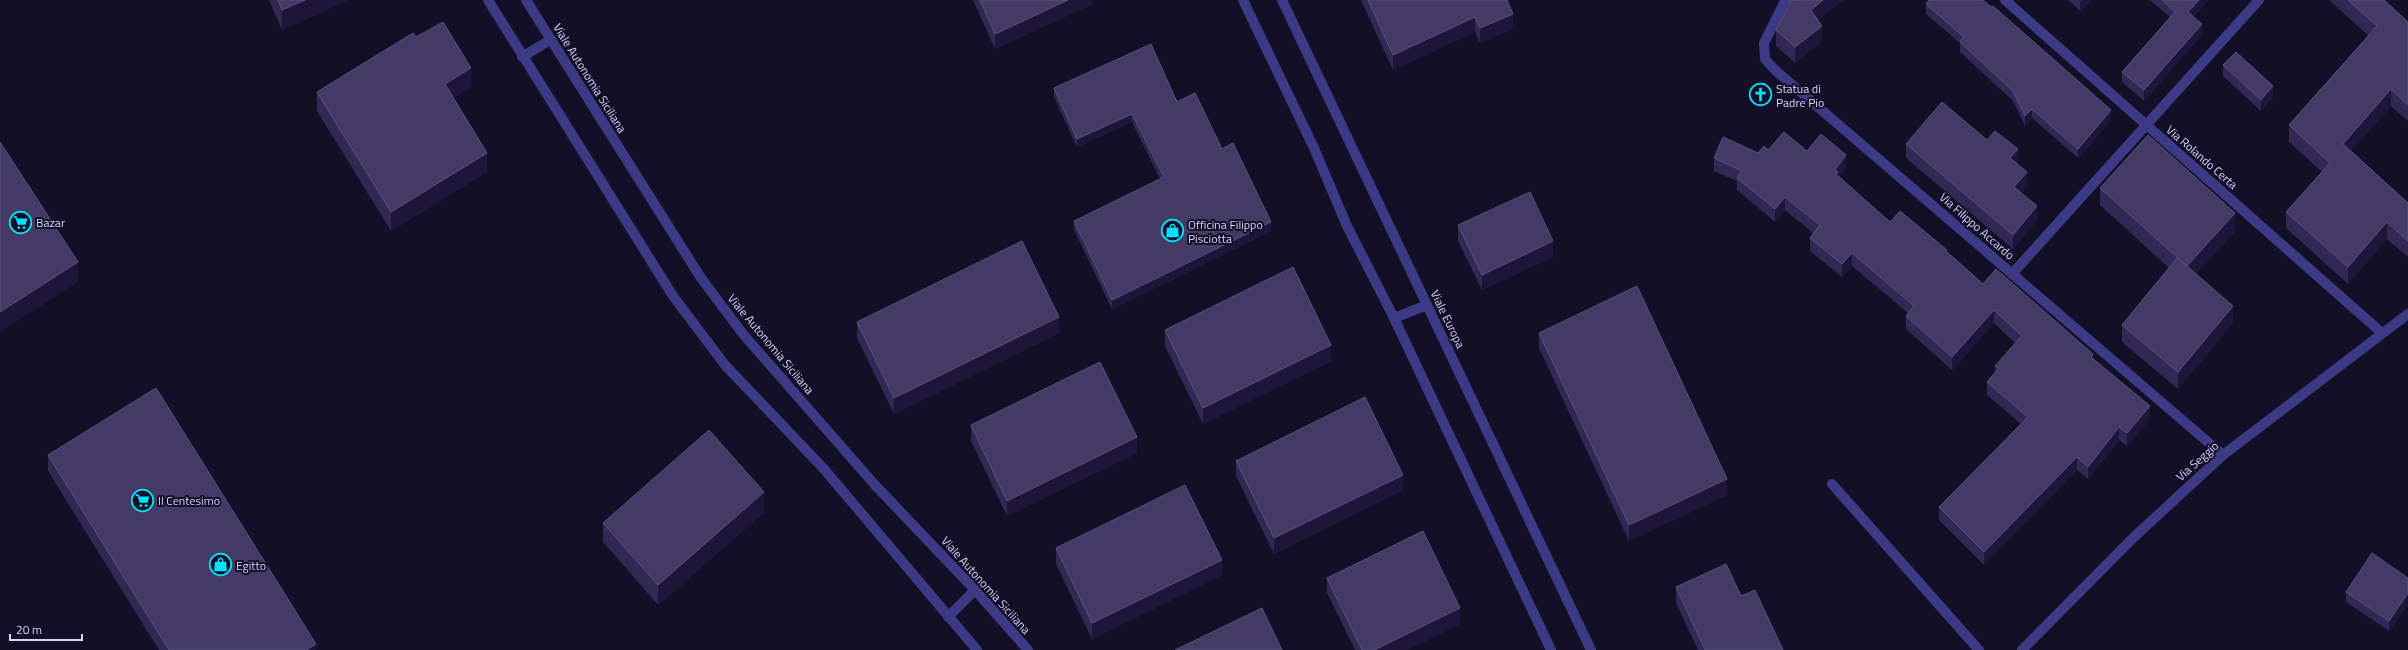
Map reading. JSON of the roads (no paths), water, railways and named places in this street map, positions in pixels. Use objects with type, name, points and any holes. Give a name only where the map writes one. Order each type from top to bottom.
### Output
[{"type":"street","points":[[488,0],[522,57],[673,296],[725,365],[824,469],[977,650]]},
{"type":"street","name":"Viale Autonomia Siciliana","points":[[526,0],[701,278],[743,334],[876,485],[976,590],[1028,650]]},
{"type":"street","points":[[1243,0],[1314,148],[1347,226],[1394,318],[1551,650]]},
{"type":"street","name":"Viale Europa","points":[[1282,0],[1591,650]]},
{"type":"street","name":"Via Filippo Accardo","points":[[1788,0],[1784,3],[1764,43],[1765,59],[2223,455]]},
{"type":"street","name":"Via Rolando Certa","points":[[2005,0],[2382,333]]},
{"type":"street","points":[[2012,274],[2259,0]]},
{"type":"street","points":[[522,57],[550,40]]},
{"type":"street","points":[[1394,318],[1427,305]]},
{"type":"street","name":"Via Seggio","points":[[2022,650],[2133,538],[2223,455],[2408,314]]},
{"type":"street","points":[[1832,484],[1979,650]]},
{"type":"street","points":[[948,617],[976,590]]},
{"type":"place","name":"Statua di Padre Pio","points":[[1761,95]]},
{"type":"place","name":"Bazar","points":[[20,222]]},
{"type":"place","name":"Officina Filippo Pisciotta","points":[[1173,231]]},
{"type":"place","name":"Il Centesimo","points":[[142,500]]},
{"type":"place","name":"Egitto","points":[[221,565]]}]
